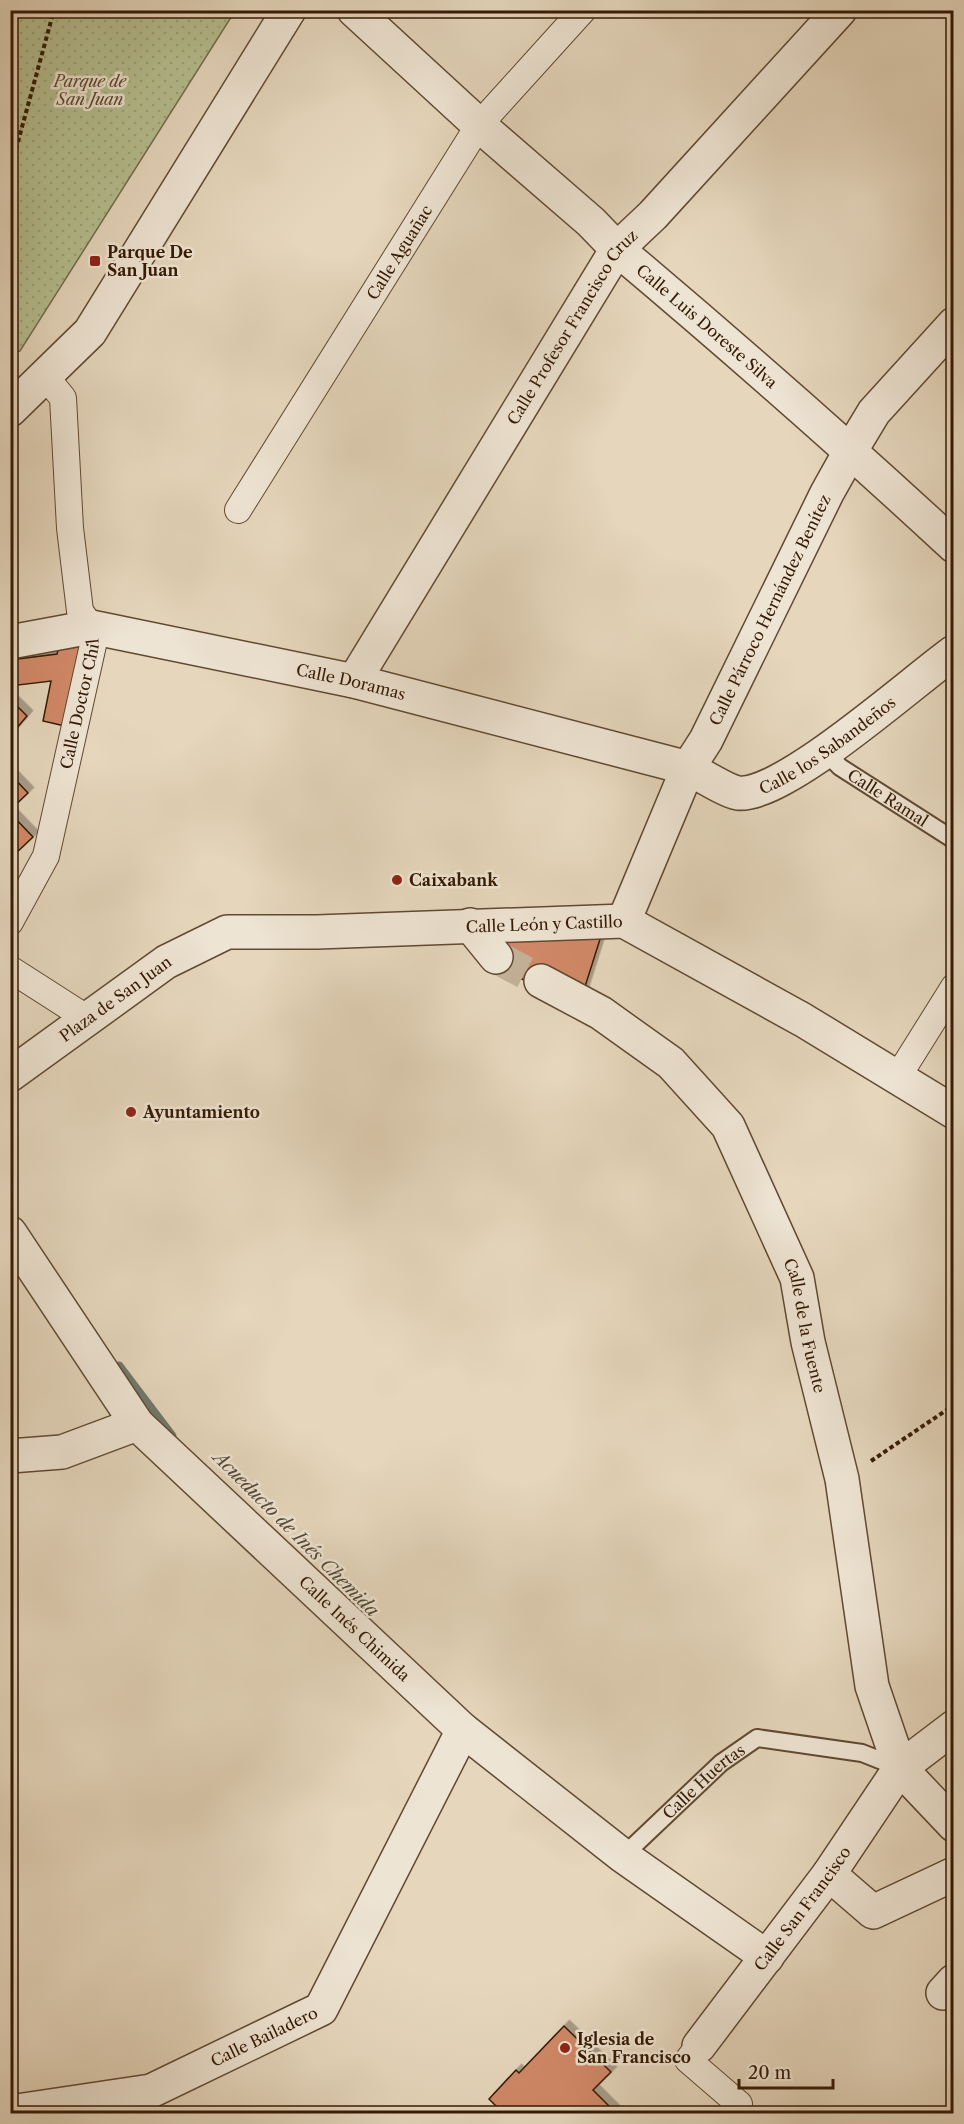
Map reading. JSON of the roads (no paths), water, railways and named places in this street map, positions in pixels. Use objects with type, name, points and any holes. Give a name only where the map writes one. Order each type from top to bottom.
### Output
[{"type":"street","points":[[10,410],[90,332],[289,10]]},
{"type":"street","name":"Calle Luis Doreste Silva","points":[[354,10],[479,125],[591,222],[617,249],[810,419],[851,450],[954,546]]},
{"type":"street","name":"Calle Aguañac","points":[[238,510],[479,125],[583,10]]},
{"type":"street","name":"Calle Profesor Francisco Cruz","points":[[354,681],[617,249],[653,215],[840,10]]},
{"type":"street","name":"Calle Párroco Hernández Benítez","points":[[624,921],[688,768],[706,740],[827,493],[874,412],[954,324]]},
{"type":"street","name":"Calle Doctor Chil","points":[[10,922],[46,856],[93,645],[91,627],[80,611],[70,528],[63,398],[45,376]]},
{"type":"street","name":"Calle Doramas","points":[[10,642],[91,627],[354,681],[688,768]]},
{"type":"street","name":"Calle los Sabandeños","points":[[688,768],[737,793],[769,787],[825,752],[954,652]]},
{"type":"street","name":"Calle León y Castillo","points":[[227,932],[317,932],[624,921],[804,1020],[954,1112]]},
{"type":"street","points":[[470,925],[496,957]]},
{"type":"street","name":"Plaza de San Juan","points":[[10,1075],[166,962],[227,932]]},
{"type":"street","points":[[10,969],[88,1018]]},
{"type":"street","name":"Calle de la Fuente","points":[[541,981],[601,1013],[671,1063],[728,1126],[797,1278],[808,1342],[842,1479],[872,1686],[900,1768]]},
{"type":"street","points":[[897,1078],[954,987]]},
{"type":"street","name":"Calle Inés Chimida","points":[[10,1233],[137,1424],[463,1730],[623,1856],[767,1957]]},
{"type":"street","points":[[10,1456],[62,1452],[137,1424]]},
{"type":"street","name":"Calle San Francisco","points":[[699,2046],[829,1874],[900,1768],[954,1727]]},
{"type":"street","name":"Calle Bailadero","points":[[10,2112],[156,2102],[321,2009],[463,1730]]},
{"type":"street","points":[[900,1768],[954,1825]]},
{"type":"street","points":[[829,1874],[873,1912],[954,1874]]},
{"type":"street","points":[[699,2046],[688,2060],[739,2104],[732,2114]]},
{"type":"lane","name":"Calle Ramal","points":[[825,752],[840,767],[954,840]]},
{"type":"lane","name":"Calle Huertas","points":[[623,1856],[721,1762],[757,1738],[861,1753],[900,1768]]},
{"type":"waterway","name":"Acueducto de Inés Chemida","points":[[119,1366],[172,1436]]},
{"type":"tunnel","points":[[496,957],[541,981]]},
{"type":"place","name":"Parque De San Juan","points":[[95,261]]},
{"type":"place","name":"Caixabank","points":[[397,880]]},
{"type":"place","name":"Ayuntamiento","points":[[131,1112]]},
{"type":"place","name":"Iglesia de San Francisco","points":[[565,2048]]},
{"type":"park label","name":"Parque de San Juan","points":[[90,90]]}]
